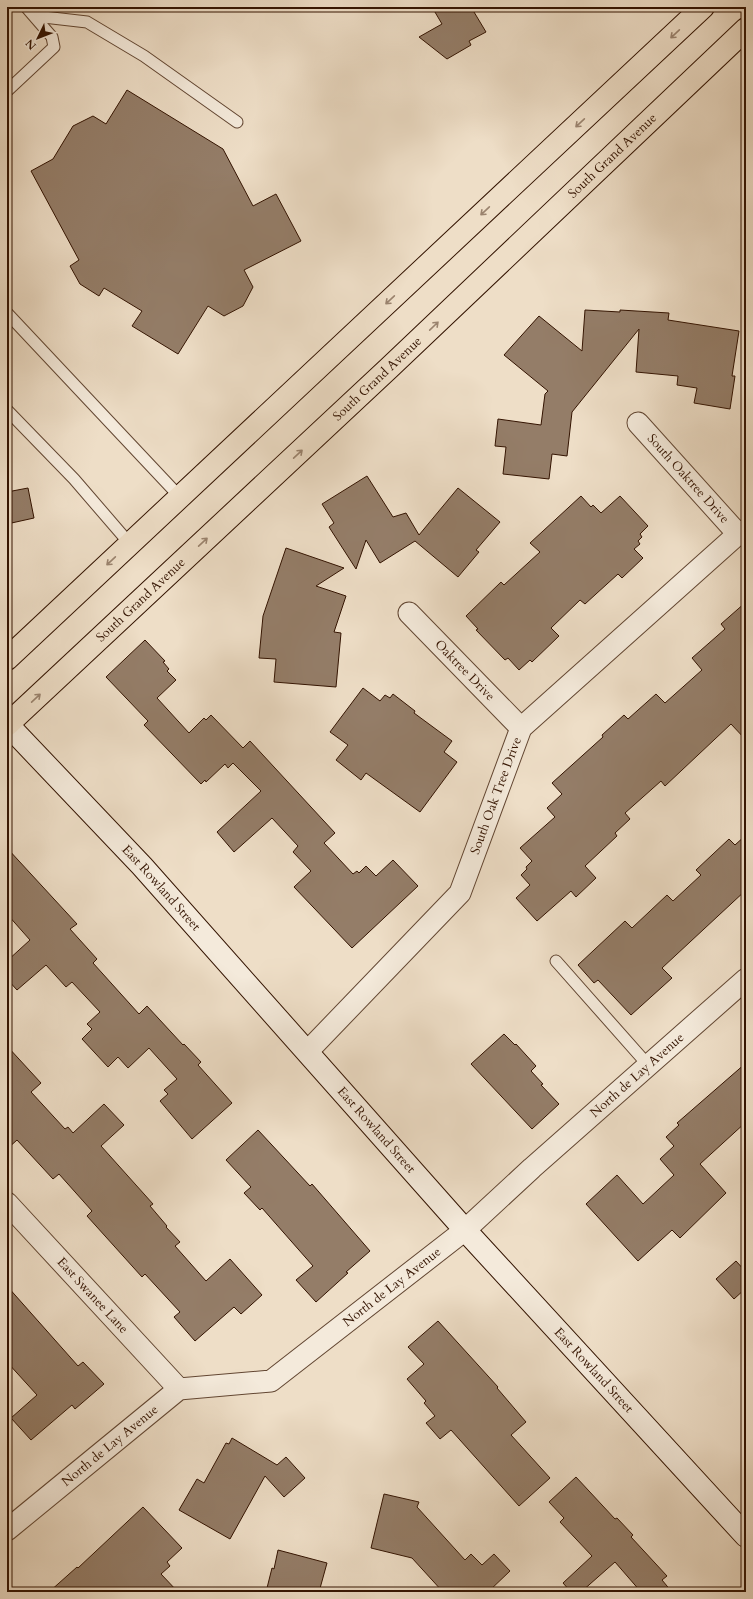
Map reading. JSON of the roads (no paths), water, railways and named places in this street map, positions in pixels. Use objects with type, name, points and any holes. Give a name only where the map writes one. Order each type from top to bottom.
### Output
[{"type":"main road","points":[[7,659],[703,7]]},
{"type":"main road","name":"South Grand Avenue","points":[[7,724],[389,368],[746,29]]},
{"type":"main road","name":"East Rowland Street","points":[[7,724],[142,866],[308,1051],[465,1230],[746,1536]]},
{"type":"street","name":"South Oaktree Drive","points":[[638,423],[742,532]]},
{"type":"street","name":"South Oak Tree Drive","points":[[308,1051],[460,893],[521,728],[742,532]]},
{"type":"street","name":"Oaktree Drive","points":[[409,612],[521,728]]},
{"type":"street","name":"North de Lay Avenue","points":[[7,1530],[179,1389],[272,1381],[465,1230],[532,1168],[746,979]]},
{"type":"street","name":"East Swanee Lane","points":[[7,1203],[179,1389]]},
{"type":"lane","points":[[7,91],[54,47],[52,37],[26,7]]},
{"type":"lane","points":[[35,16],[87,22],[144,56],[237,122]]},
{"type":"lane","points":[[7,313],[180,497]]},
{"type":"lane","points":[[7,410],[74,480],[130,544]]},
{"type":"lane","points":[[556,961],[648,1066]]}]
